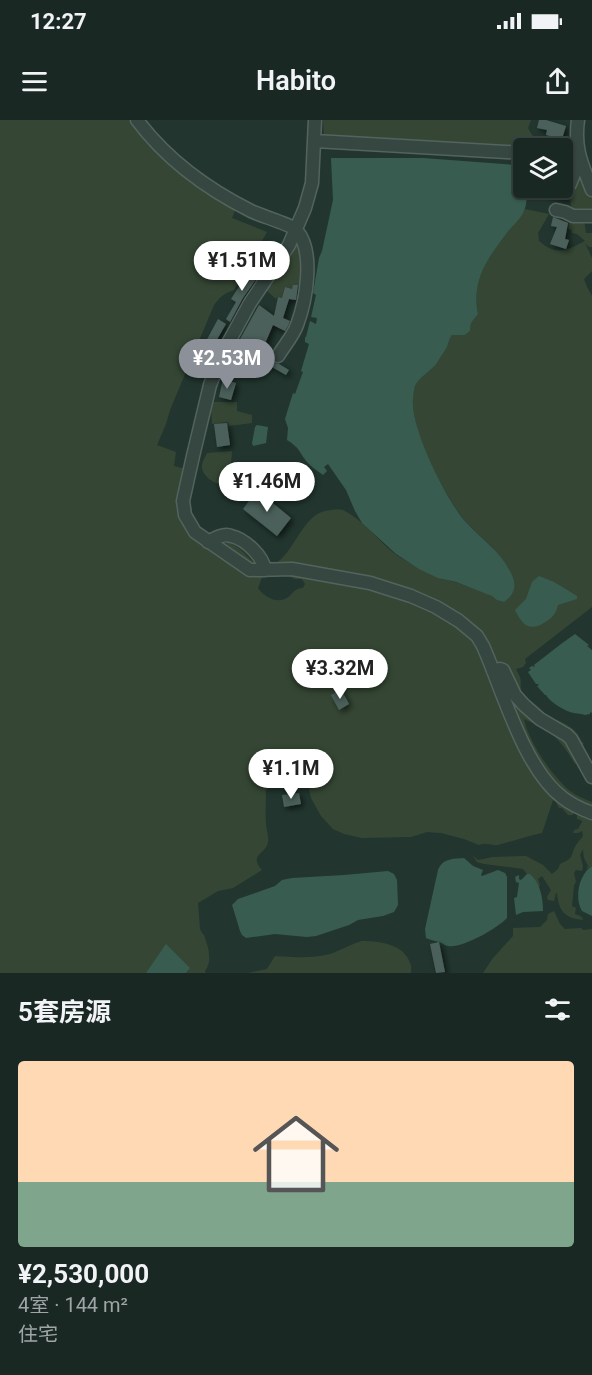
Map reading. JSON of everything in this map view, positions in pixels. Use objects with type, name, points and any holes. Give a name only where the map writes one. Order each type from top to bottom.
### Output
[{"type":"street","points":[[137,120],[166,154],[194,177],[252,212],[296,229],[303,240],[307,258],[307,280],[301,310],[296,327],[278,357]]},
{"type":"street","points":[[315,120],[312,183],[305,208],[289,245],[245,312],[221,356],[210,385],[183,501],[184,515],[195,532],[250,570],[292,569],[370,583],[436,607],[459,621],[477,636],[483,646],[530,758],[546,782],[561,797],[592,813]]},
{"type":"street","points":[[578,120],[574,160],[592,190]]},
{"type":"street","points":[[315,141],[513,152]]},
{"type":"street","points":[[556,210],[573,216],[592,216]]},
{"type":"street","points":[[208,542],[220,536],[232,536],[258,554],[264,563],[265,570]]},
{"type":"street","points":[[494,671],[503,670],[515,695],[524,705],[540,719],[571,739],[592,777]]},
{"type":"shaded area","points":[[0,120],[131,120],[160,155],[185,178],[236,208],[232,218],[267,232],[234,290],[222,296],[214,305],[157,445],[176,452],[174,466],[186,469],[176,504],[183,525],[188,532],[207,545],[220,542],[230,543],[262,565],[278,562],[309,521],[317,515],[325,511],[341,509],[351,514],[395,554],[410,563],[436,576],[482,591],[504,602],[510,571],[491,546],[462,517],[435,472],[414,416],[415,386],[437,363],[452,335],[465,335],[470,331],[471,323],[478,314],[477,291],[483,270],[494,250],[525,209],[549,214],[538,233],[539,241],[556,250],[567,249],[585,241],[568,229],[570,219],[584,220],[586,233],[592,233],[592,247],[585,243],[592,258],[592,271],[584,279],[592,296],[592,607],[525,659],[526,663],[523,667],[516,669],[520,677],[522,692],[527,701],[573,729],[584,744],[573,751],[580,761],[575,764],[552,734],[524,719],[530,738],[556,777],[570,791],[592,802],[592,866],[586,869],[588,866],[583,849],[580,855],[582,871],[576,870],[574,873],[576,882],[572,906],[576,908],[575,914],[583,920],[567,915],[561,909],[557,893],[554,901],[548,900],[547,897],[551,890],[542,876],[538,879],[539,888],[530,874],[523,869],[484,864],[477,862],[473,856],[478,860],[526,856],[543,865],[552,874],[560,864],[570,858],[583,836],[582,831],[573,833],[582,822],[577,819],[577,811],[573,811],[573,815],[568,815],[553,800],[542,833],[498,845],[479,845],[441,833],[427,832],[411,837],[362,838],[333,829],[321,816],[311,798],[309,790],[312,774],[309,773],[295,782],[268,787],[266,790],[268,842],[257,858],[262,870],[233,888],[218,891],[198,903],[200,929],[209,953],[206,973],[186,973],[190,968],[152,965],[146,973],[0,973]],"holes":[[[263,575],[286,575],[302,579],[305,584],[303,588],[295,590],[283,600],[267,597],[258,588]]]},
{"type":"shaded area","points":[[323,120],[531,120],[528,128],[535,138],[513,138],[513,147],[324,138]]},
{"type":"shaded area","points":[[331,158],[423,158],[513,165],[513,198],[527,198],[525,208],[493,251],[483,270],[477,291],[478,314],[471,323],[470,331],[465,335],[452,335],[437,363],[417,383],[413,398],[417,427],[439,480],[464,520],[500,557],[512,576],[513,592],[504,602],[456,582],[438,578],[396,554],[362,523],[346,490],[328,464],[324,467],[327,471],[323,475],[309,464],[297,448],[287,440],[288,428],[285,419],[293,393],[295,394],[303,372],[301,371],[309,344],[305,342],[305,337],[310,321],[316,324],[317,318],[311,317],[316,295],[313,293],[333,200]]},
{"type":"shaded area","points":[[579,176],[592,178],[592,211],[574,211],[572,207],[573,189]]},
{"type":"shaded area","points":[[296,242],[302,246],[305,257],[304,286],[294,285],[292,289],[285,287],[282,298],[277,297],[276,299],[265,289],[277,267]]},
{"type":"shaded area","points":[[234,341],[250,347],[246,358],[229,353]]},
{"type":"shaded area","points":[[213,402],[237,402],[237,411],[252,415],[252,423],[229,426],[228,422],[212,424]]},
{"type":"shaded area","points":[[257,425],[268,427],[266,443],[253,446],[255,427]]},
{"type":"shaded area","points":[[232,451],[230,470],[224,481],[220,484],[214,482],[204,474],[202,466],[207,453]]},
{"type":"shaded area","points":[[539,576],[554,582],[577,596],[577,599],[558,605],[551,618],[532,627],[524,624],[515,610],[526,599],[532,582]]},
{"type":"shaded area","points":[[575,634],[592,650],[592,713],[585,715],[570,712],[553,702],[537,686],[539,685],[528,672],[531,670],[529,668],[535,667],[534,665]]},
{"type":"shaded area","points":[[464,858],[473,866],[483,870],[482,876],[498,870],[505,873],[507,877],[507,918],[488,932],[470,941],[447,946],[426,938],[425,929],[440,866],[449,860]]},
{"type":"shaded area","points":[[592,866],[592,916],[582,911],[578,893],[581,880]]},
{"type":"shaded area","points":[[388,871],[394,874],[397,880],[398,905],[394,912],[358,920],[316,936],[275,934],[246,938],[240,931],[232,905],[238,899],[275,886],[282,880]]},
{"type":"shaded area","points":[[530,874],[539,886],[543,911],[523,912],[516,915],[514,898],[517,897],[519,883],[516,882],[515,877],[519,875],[521,880]]},
{"type":"shaded area","points":[[554,911],[565,929],[592,929],[592,973],[483,973],[513,936],[513,928],[540,927],[547,920],[548,914]]},
{"type":"shaded area","points":[[362,941],[383,943],[397,948],[407,957],[411,965],[411,973],[248,973],[267,969],[275,956],[323,956]]},
{"type":"shaded area","points":[[166,944],[190,968],[186,973],[146,973]]},
{"type":"building","points":[[539,120],[566,126],[562,138],[546,135],[547,130],[537,128]]},
{"type":"building","points":[[553,217],[568,223],[565,239],[569,240],[566,249],[550,244],[557,227],[551,226]]},
{"type":"building","points":[[250,270],[259,275],[230,322],[226,319],[236,302],[231,299]]},
{"type":"building","points":[[293,285],[298,285],[296,300],[289,299],[283,318],[290,321],[288,326],[285,331],[273,325],[261,353],[274,363],[289,370],[286,375],[263,362],[260,369],[246,361],[254,347],[239,341],[259,305],[274,316],[278,297],[282,298],[285,287],[292,289]]},
{"type":"building","points":[[218,319],[226,324],[208,359],[199,354]]},
{"type":"building","points":[[223,379],[236,383],[231,400],[219,397]]},
{"type":"building","points":[[227,423],[230,445],[217,447],[214,424]]},
{"type":"building","points":[[257,490],[291,518],[277,536],[243,509]]},
{"type":"building","points":[[341,689],[349,704],[339,710],[331,695]]},
{"type":"building","points":[[299,793],[301,804],[284,807],[282,795]]},
{"type":"building","points":[[439,942],[445,972],[436,973],[430,944]]}]
